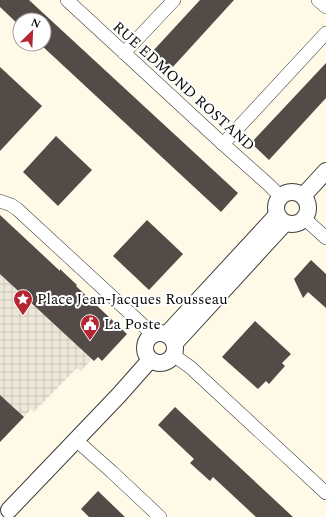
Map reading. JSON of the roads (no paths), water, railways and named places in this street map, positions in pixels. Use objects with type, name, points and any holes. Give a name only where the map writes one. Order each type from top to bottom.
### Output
[{"type":"street","name":"RUE EDMOND ROSTAND","points":[[67,0],[124,54],[270,185],[280,196]]},
{"type":"street","points":[[124,54],[174,0]]},
{"type":"street","points":[[318,0],[326,7]]},
{"type":"street","points":[[223,144],[326,34]]},
{"type":"street","points":[[303,196],[326,171]]},
{"type":"street","points":[[289,192],[299,193],[303,196],[308,204],[307,214],[304,218],[298,223],[289,224],[281,219],[275,207],[280,196],[289,192]]},
{"type":"street","points":[[0,201],[17,209],[145,327],[166,342],[181,362],[190,367],[326,493]]},
{"type":"street","points":[[304,218],[326,238]]},
{"type":"street","points":[[166,342],[281,219]]},
{"type":"street","points":[[148,338],[166,342],[170,360],[160,363],[154,362],[146,356],[144,347],[148,338]]},
{"type":"street","points":[[7,511],[119,395],[150,360]]},
{"type":"street","points":[[76,440],[160,517]]},
{"type":"place","name":"Place Jean-Jacques Rousseau","points":[[23,316]]},
{"type":"place","name":"La Poste","points":[[90,341]]}]
